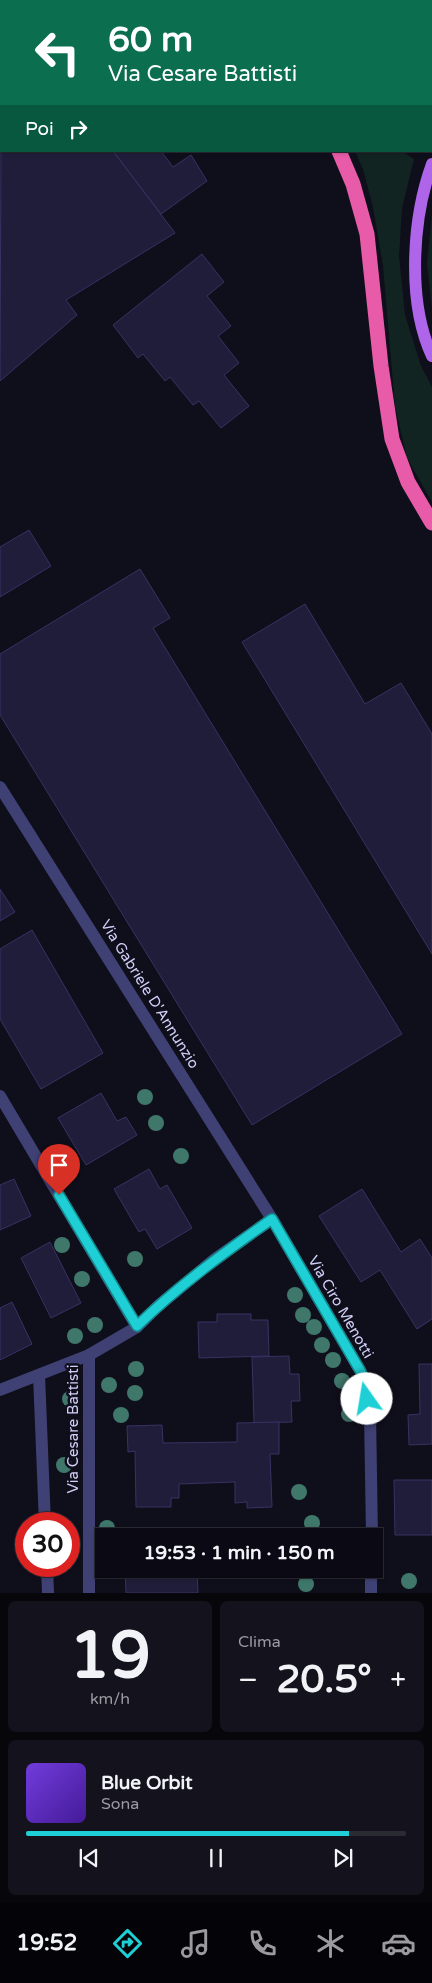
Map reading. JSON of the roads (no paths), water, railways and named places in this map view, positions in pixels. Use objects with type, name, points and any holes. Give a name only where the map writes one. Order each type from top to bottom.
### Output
[{"type":"highway","points":[[339,152],[354,184],[367,234],[381,366],[392,439],[408,482],[432,522]]},
{"type":"main road","points":[[431,354],[420,317],[414,278],[416,231],[432,164]]},
{"type":"street","name":"Via Gabriele D'Annunzio","points":[[0,787],[272,1219]]},
{"type":"street","points":[[0,1096],[137,1326]]},
{"type":"street","name":"Via Cesare Battisti","points":[[0,1390],[89,1356],[137,1326],[208,1265],[272,1219]]},
{"type":"street","name":"Via Ciro Menotti","points":[[272,1219],[361,1372],[370,1412],[372,1528]]},
{"type":"street","name":"Via Cesare Battisti","points":[[89,1356],[90,1593]]},
{"type":"street","name":"Via Cesare Battisti","points":[[39,1375],[45,1512]]},
{"type":"street","points":[[47,1577],[48,1593]]},
{"type":"street","points":[[371,1578],[371,1593]]}]
